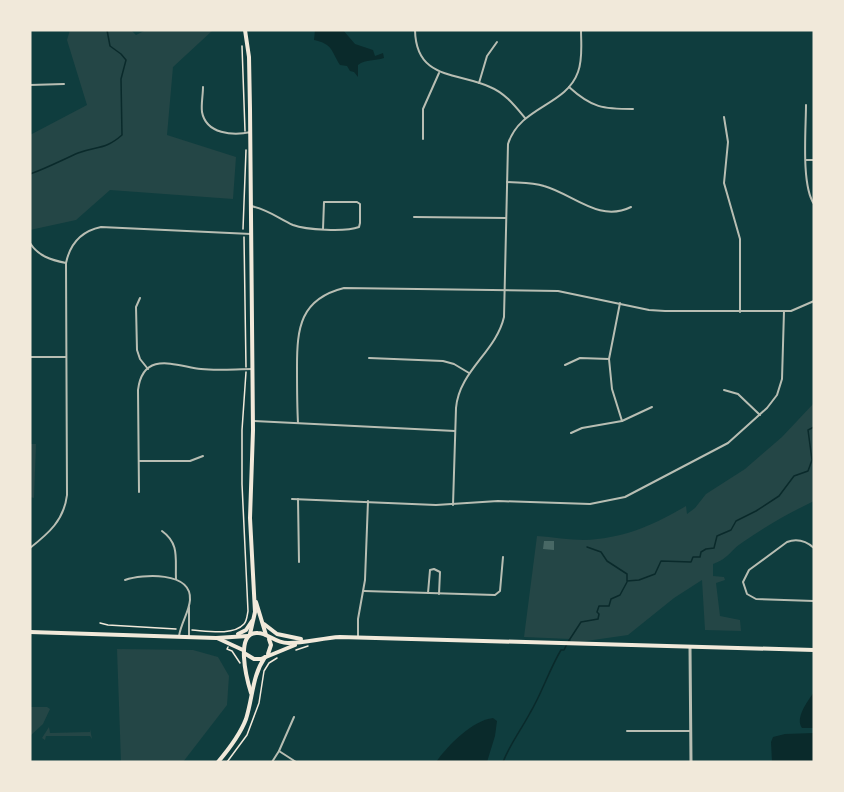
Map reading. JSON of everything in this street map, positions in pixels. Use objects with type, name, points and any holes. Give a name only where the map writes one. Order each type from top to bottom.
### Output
[{"type":"main road","points":[[244,30],[249,57],[251,132],[253,421],[250,494],[254,615],[243,651],[251,693]]},
{"type":"main road","points":[[218,762],[238,735],[246,716],[256,671],[271,645],[254,596]]},
{"type":"main road","points":[[234,636],[246,630],[254,615]]},
{"type":"main road","points":[[264,624],[274,633],[286,637],[316,641]]},
{"type":"main road","points":[[30,632],[216,638],[257,633],[288,644],[358,637],[814,650]]},
{"type":"main road","points":[[216,638],[254,659],[306,641]]},
{"type":"street","points":[[415,30],[421,55],[439,73],[479,83],[503,94],[525,118]]},
{"type":"street","points":[[453,505],[458,394],[469,373],[500,332],[504,317],[508,144],[513,132],[525,118],[569,87],[579,68],[581,30]]},
{"type":"street","points":[[479,83],[487,56],[497,42]]},
{"type":"street","points":[[423,139],[423,109],[439,73]]},
{"type":"street","points":[[30,85],[64,84]]},
{"type":"street","points":[[203,87],[202,110],[212,128],[226,133],[251,132]]},
{"type":"street","points":[[569,87],[594,105],[633,109]]},
{"type":"street","points":[[806,105],[807,188],[814,204]]},
{"type":"street","points":[[724,117],[728,142],[724,183],[740,239],[740,312]]},
{"type":"street","points":[[806,160],[814,160]]},
{"type":"street","points":[[507,182],[544,186],[599,210],[619,212],[631,207]]},
{"type":"street","points":[[251,206],[266,209],[298,227],[323,229],[353,229],[360,223],[360,204],[357,202],[324,202],[323,229]]},
{"type":"street","points":[[414,217],[506,218]]},
{"type":"street","points":[[30,548],[55,526],[67,500],[66,263],[69,251],[78,238],[101,227],[243,231],[252,234]]},
{"type":"street","points":[[30,243],[42,255],[66,263]]},
{"type":"street","points":[[298,423],[298,332],[308,309],[320,298],[337,290],[353,288],[558,291],[658,311],[784,311],[795,310],[814,301]]},
{"type":"street","points":[[140,298],[136,307],[137,350],[140,359],[148,369]]},
{"type":"street","points":[[620,303],[609,358],[612,389],[622,421]]},
{"type":"street","points":[[292,499],[453,505],[498,501],[590,504],[625,497],[728,443],[760,415],[777,395],[782,379],[784,311]]},
{"type":"street","points":[[30,357],[67,357]]},
{"type":"street","points":[[369,358],[443,362],[454,364],[469,373]]},
{"type":"street","points":[[566,365],[580,358],[609,358]]},
{"type":"street","points":[[139,492],[138,390],[141,377],[148,369],[158,363],[168,362],[201,369],[253,369]]},
{"type":"street","points":[[724,390],[738,394],[760,415]]},
{"type":"street","points":[[572,433],[582,428],[622,421],[652,407]]},
{"type":"street","points":[[253,421],[455,431]]},
{"type":"street","points":[[139,461],[190,461],[203,456]]},
{"type":"street","points":[[298,499],[299,562]]},
{"type":"street","points":[[358,637],[358,619],[364,591],[368,501]]},
{"type":"street","points":[[162,531],[171,537],[174,544],[176,579]]},
{"type":"street","points":[[814,548],[803,541],[787,542],[749,570],[743,582],[747,594],[756,599],[814,601]]},
{"type":"street","points":[[364,591],[495,595],[500,591],[503,558]]},
{"type":"street","points":[[428,593],[429,573],[434,569],[440,572],[440,594]]},
{"type":"street","points":[[124,580],[134,577],[176,579],[185,585],[190,593],[189,636]]},
{"type":"street","points":[[179,636],[189,607]]},
{"type":"street","points":[[690,647],[691,762]]},
{"type":"street","points":[[272,762],[294,717]]},
{"type":"street","points":[[627,731],[690,731]]},
{"type":"street","points":[[279,751],[296,762]]},
{"type":"path","points":[[194,630],[220,632],[240,628],[246,621],[248,611],[242,484],[242,430],[246,369],[243,231]]},
{"type":"path","points":[[100,623],[108,626],[176,629]]},
{"type":"path","points":[[292,651],[316,641]]},
{"type":"path","points":[[227,649],[232,651],[239,660],[242,671]]},
{"type":"path","points":[[228,762],[247,735],[255,715],[262,691],[264,671],[269,663],[281,655]]},
{"type":"shaded area","points":[[70,30],[131,30],[136,35],[146,30],[213,30],[173,67],[167,135],[236,157],[233,199],[110,190],[76,220],[30,230],[30,135],[87,105],[67,40]]},
{"type":"shaded area","points":[[315,30],[343,30],[355,44],[373,50],[375,56],[383,53],[384,58],[358,65],[358,77],[347,66],[340,65],[328,46],[314,40]]},
{"type":"shaded area","points":[[814,403],[814,501],[760,531],[713,564],[713,576],[724,577],[725,580],[716,583],[720,616],[740,620],[741,631],[705,630],[702,580],[674,598],[628,635],[572,643],[570,639],[524,637],[537,536],[578,540],[598,539],[637,530],[686,506],[687,514],[706,494],[745,469],[782,437]]},
{"type":"shaded area","points":[[30,444],[36,444],[34,498],[30,497]]},
{"type":"shaded area","points":[[117,649],[193,650],[218,657],[229,676],[227,705],[183,762],[121,762]]},
{"type":"shaded area","points":[[814,692],[814,728],[802,728],[801,715]]},
{"type":"shaded area","points":[[30,707],[50,709],[43,724],[30,736]]},
{"type":"shaded area","points":[[493,718],[497,721],[495,736],[487,762],[436,762],[469,729],[477,723]]},
{"type":"shaded area","points":[[49,727],[50,733],[90,732],[90,729],[92,739],[90,736],[46,736],[45,740],[42,738]]},
{"type":"shaded area","points":[[814,733],[814,762],[772,762],[773,737],[785,734]]},
{"type":"building","points":[[544,541],[554,541],[554,550],[543,549]]},
{"type":"waterway","points":[[30,174],[78,153],[106,145],[122,135],[121,79],[126,60],[110,46],[107,30]]},
{"type":"waterway","points":[[587,547],[601,552],[607,561],[627,574],[627,581],[639,580],[655,574],[661,561],[691,562],[693,557],[700,557],[701,552],[714,548],[717,536],[731,530],[736,521],[779,496],[794,476],[808,471],[812,460],[808,430],[814,427]]},
{"type":"waterway","points":[[568,642],[581,622],[598,619],[599,606],[609,606],[611,599],[620,595],[627,582]]},
{"type":"waterway","points":[[503,762],[561,650],[564,650],[567,644]]}]
